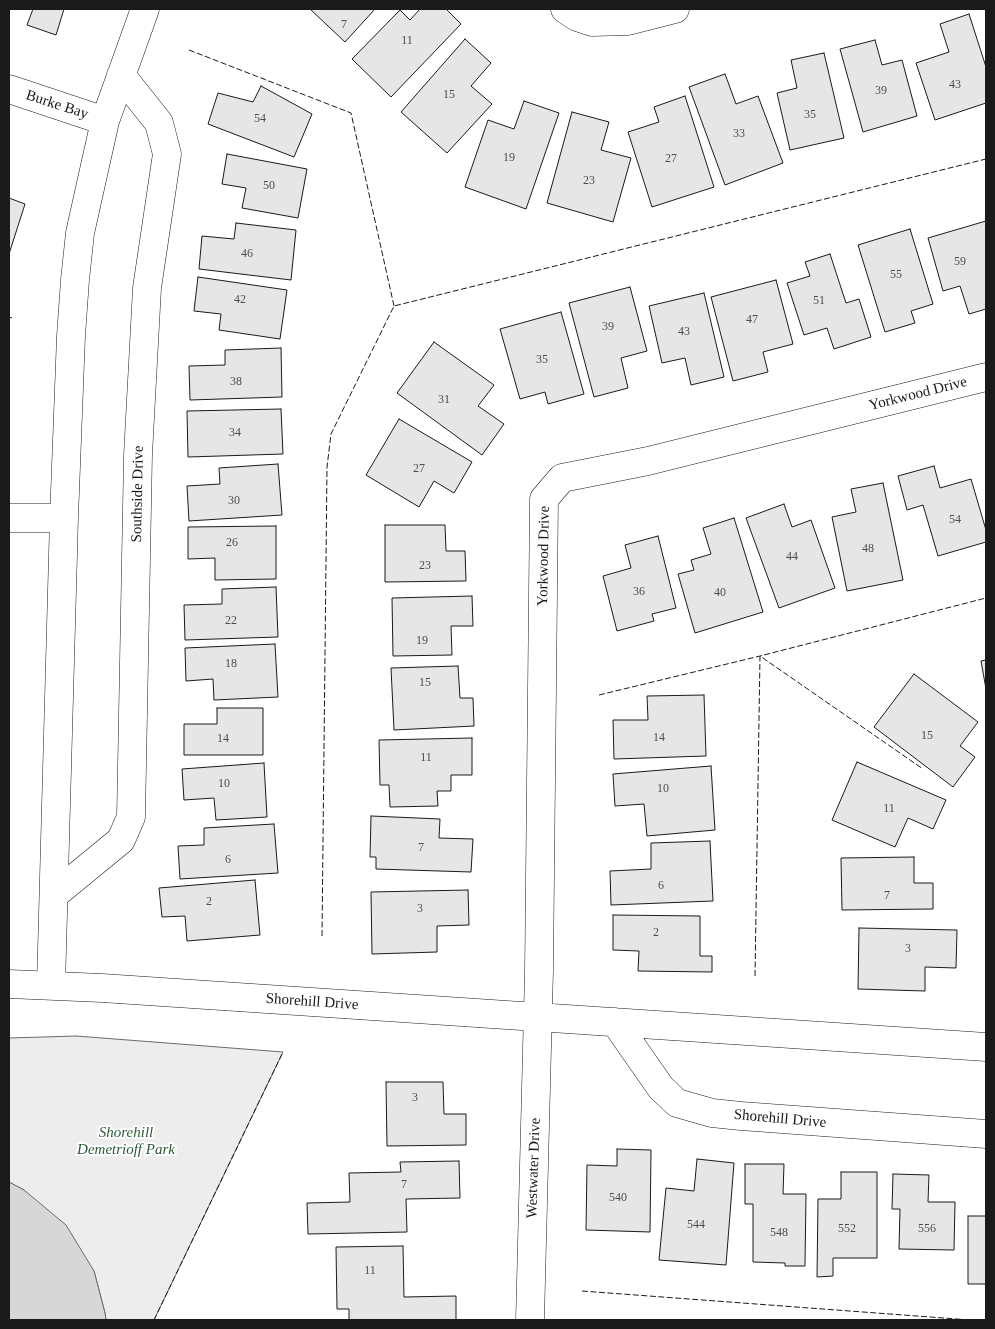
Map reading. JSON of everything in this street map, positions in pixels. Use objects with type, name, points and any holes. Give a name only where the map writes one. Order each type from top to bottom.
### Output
[{"type":"street","points":[[51,985],[64,518],[75,280],[80,233],[105,121],[145,9]]},
{"type":"street","points":[[565,9],[577,17],[592,22],[628,21],[675,9]]},
{"type":"street","name":"Southside Drive","points":[[54,895],[121,840],[131,817],[138,455],[147,288],[167,154],[159,123],[121,76]]},
{"type":"street","name":"Burke Bay","points":[[9,89],[105,121]]},
{"type":"street","name":"Yorkwood Drive","points":[[538,1016],[544,499],[562,478],[648,461],[986,377]]},
{"type":"street","points":[[9,518],[64,518]]},
{"type":"street","name":"Shorehill Drive","points":[[9,984],[51,985],[538,1016],[986,1047]]},
{"type":"street","name":"Westwater Drive","points":[[530,1320],[538,1016]]},
{"type":"street","name":"Shorehill Drive","points":[[615,1022],[661,1088],[677,1103],[712,1113],[741,1116],[986,1134]]},
{"type":"green space","name":"Shorehill Demetrioff Park","points":[[76,1036],[283,1052],[154,1320],[106,1320],[94,1271],[24,1190],[9,1182],[9,1038]]},
{"type":"shaded area","points":[[9,1182],[24,1190],[66,1225],[94,1271],[106,1320],[9,1320]]},
{"type":"building","points":[[33,9],[64,9],[56,35],[27,25]]},
{"type":"building","points":[[310,9],[375,9],[345,42]]},
{"type":"building","points":[[420,9],[446,9],[461,24],[391,97],[352,59],[400,10],[410,20]]},
{"type":"building","points":[[969,14],[986,67],[986,103],[935,120],[916,63],[949,52],[940,24]]},
{"type":"building","points":[[465,39],[491,63],[471,86],[492,104],[447,153],[401,112]]},
{"type":"building","points":[[875,40],[882,65],[902,60],[917,116],[863,132],[840,49]]},
{"type":"building","points":[[824,53],[844,138],[790,150],[777,93],[797,88],[791,60]]},
{"type":"building","points":[[725,74],[736,104],[758,96],[783,163],[725,185],[689,87]]},
{"type":"building","points":[[261,86],[312,114],[294,157],[208,124],[218,93],[253,102]]},
{"type":"building","points":[[685,96],[714,187],[652,207],[628,132],[659,122],[654,107]]},
{"type":"building","points":[[524,101],[559,113],[526,209],[465,187],[488,120],[514,129]]},
{"type":"building","points":[[572,112],[609,122],[601,150],[631,158],[613,222],[547,203]]},
{"type":"building","points":[[227,154],[307,169],[298,218],[242,208],[246,188],[222,184]]},
{"type":"building","points":[[9,198],[25,204],[9,254]]},
{"type":"building","points":[[986,221],[986,309],[969,314],[960,286],[943,291],[928,238]]},
{"type":"building","points":[[236,223],[296,230],[291,280],[199,269],[202,236],[234,239]]},
{"type":"building","points":[[910,229],[933,304],[911,311],[915,323],[885,332],[858,245]]},
{"type":"building","points":[[830,254],[846,303],[859,299],[871,337],[834,349],[827,328],[804,335],[787,283],[810,276],[805,262]]},
{"type":"building","points":[[198,277],[287,290],[280,339],[219,330],[221,314],[194,311]]},
{"type":"building","points":[[776,280],[793,344],[763,352],[768,372],[733,381],[711,297]]},
{"type":"building","points":[[630,287],[647,351],[621,358],[628,388],[594,397],[569,303]]},
{"type":"building","points":[[704,293],[724,377],[691,385],[685,358],[662,363],[649,306]]},
{"type":"building","points":[[561,312],[584,394],[548,404],[545,392],[520,399],[500,329]]},
{"type":"building","points":[[434,342],[494,385],[478,406],[504,424],[482,455],[397,393]]},
{"type":"building","points":[[281,348],[282,397],[190,400],[189,366],[225,365],[225,350]]},
{"type":"building","points":[[281,409],[283,454],[188,457],[187,411]]},
{"type":"building","points":[[399,419],[472,462],[454,493],[434,481],[419,507],[366,475]]},
{"type":"building","points":[[278,464],[282,515],[189,521],[187,486],[220,484],[219,468]]},
{"type":"building","points":[[934,466],[940,488],[971,479],[986,530],[986,542],[938,556],[923,505],[907,510],[898,476]]},
{"type":"building","points":[[883,483],[903,580],[847,591],[832,517],[856,512],[851,489]]},
{"type":"building","points":[[784,504],[792,527],[811,520],[835,588],[779,608],[746,518]]},
{"type":"building","points":[[734,518],[763,612],[695,633],[678,574],[694,570],[691,560],[711,554],[703,528]]},
{"type":"building","points":[[385,525],[445,525],[446,551],[465,551],[466,581],[385,582]]},
{"type":"building","points":[[276,526],[276,579],[215,580],[215,558],[188,559],[188,527]]},
{"type":"building","points":[[658,536],[676,608],[652,614],[654,621],[617,631],[603,576],[631,568],[625,545]]},
{"type":"building","points":[[276,587],[278,637],[185,640],[184,605],[222,604],[222,589]]},
{"type":"building","points":[[472,596],[473,626],[451,626],[452,655],[393,656],[392,598]]},
{"type":"building","points":[[275,644],[278,697],[214,700],[213,679],[186,681],[185,648]]},
{"type":"building","points":[[986,660],[986,689],[981,661]]},
{"type":"building","points":[[458,666],[460,698],[473,698],[474,726],[394,730],[391,668]]},
{"type":"building","points":[[914,674],[978,722],[960,746],[975,757],[953,787],[874,727]]},
{"type":"building","points":[[704,695],[706,756],[614,759],[613,720],[648,720],[647,696]]},
{"type":"building","points":[[217,708],[263,708],[263,755],[184,755],[184,724],[217,724]]},
{"type":"building","points":[[472,738],[472,775],[451,775],[451,791],[437,791],[438,806],[390,807],[389,785],[380,785],[379,740]]},
{"type":"building","points":[[857,762],[946,800],[933,829],[908,818],[895,847],[832,820]]},
{"type":"building","points":[[264,763],[267,817],[216,820],[214,798],[184,800],[182,769]]},
{"type":"building","points":[[711,766],[715,830],[647,836],[644,804],[615,806],[613,774]]},
{"type":"building","points":[[371,816],[440,819],[439,838],[473,839],[471,872],[376,869],[376,857],[370,857]]},
{"type":"building","points":[[274,824],[278,873],[180,879],[178,846],[204,845],[204,828]]},
{"type":"building","points":[[710,841],[713,901],[611,905],[610,871],[651,869],[651,843]]},
{"type":"building","points":[[914,857],[914,883],[933,883],[933,909],[842,910],[841,858]]},
{"type":"building","points":[[255,880],[260,935],[187,941],[185,916],[162,917],[159,888]]},
{"type":"building","points":[[468,890],[469,925],[437,926],[437,952],[372,954],[371,892]]},
{"type":"building","points":[[613,915],[700,916],[700,956],[712,956],[712,972],[638,971],[639,951],[613,950]]},
{"type":"building","points":[[859,928],[957,930],[956,968],[925,967],[925,991],[858,989]]},
{"type":"building","points":[[386,1082],[443,1082],[444,1114],[466,1114],[466,1145],[387,1146]]},
{"type":"building","points":[[617,1149],[651,1150],[650,1232],[586,1230],[587,1165],[617,1166]]},
{"type":"building","points":[[697,1159],[734,1163],[726,1265],[659,1260],[666,1188],[694,1191]]},
{"type":"building","points":[[459,1161],[460,1198],[406,1199],[407,1232],[308,1234],[307,1203],[350,1202],[349,1173],[401,1172],[400,1162]]},
{"type":"building","points":[[745,1164],[784,1164],[783,1194],[806,1194],[805,1266],[785,1266],[785,1263],[753,1262],[753,1204],[745,1204]]},
{"type":"building","points":[[841,1172],[877,1172],[877,1258],[833,1258],[833,1276],[817,1277],[818,1199],[841,1199]]},
{"type":"building","points":[[893,1174],[929,1175],[928,1202],[955,1202],[954,1250],[899,1249],[900,1209],[892,1209]]},
{"type":"building","points":[[968,1216],[986,1216],[986,1284],[968,1284]]},
{"type":"building","points":[[403,1246],[404,1297],[456,1296],[456,1320],[349,1320],[349,1309],[337,1309],[336,1247]]},
{"type":"fence","points":[[189,50],[351,113],[394,306]]},
{"type":"fence","points":[[322,936],[327,467],[331,434],[394,306],[986,159]]},
{"type":"fence","points":[[599,695],[986,598]]},
{"type":"fence","points":[[755,976],[760,656],[923,769]]},
{"type":"fence","points":[[154,1320],[283,1052]]},
{"type":"fence","points":[[582,1291],[970,1320]]}]
